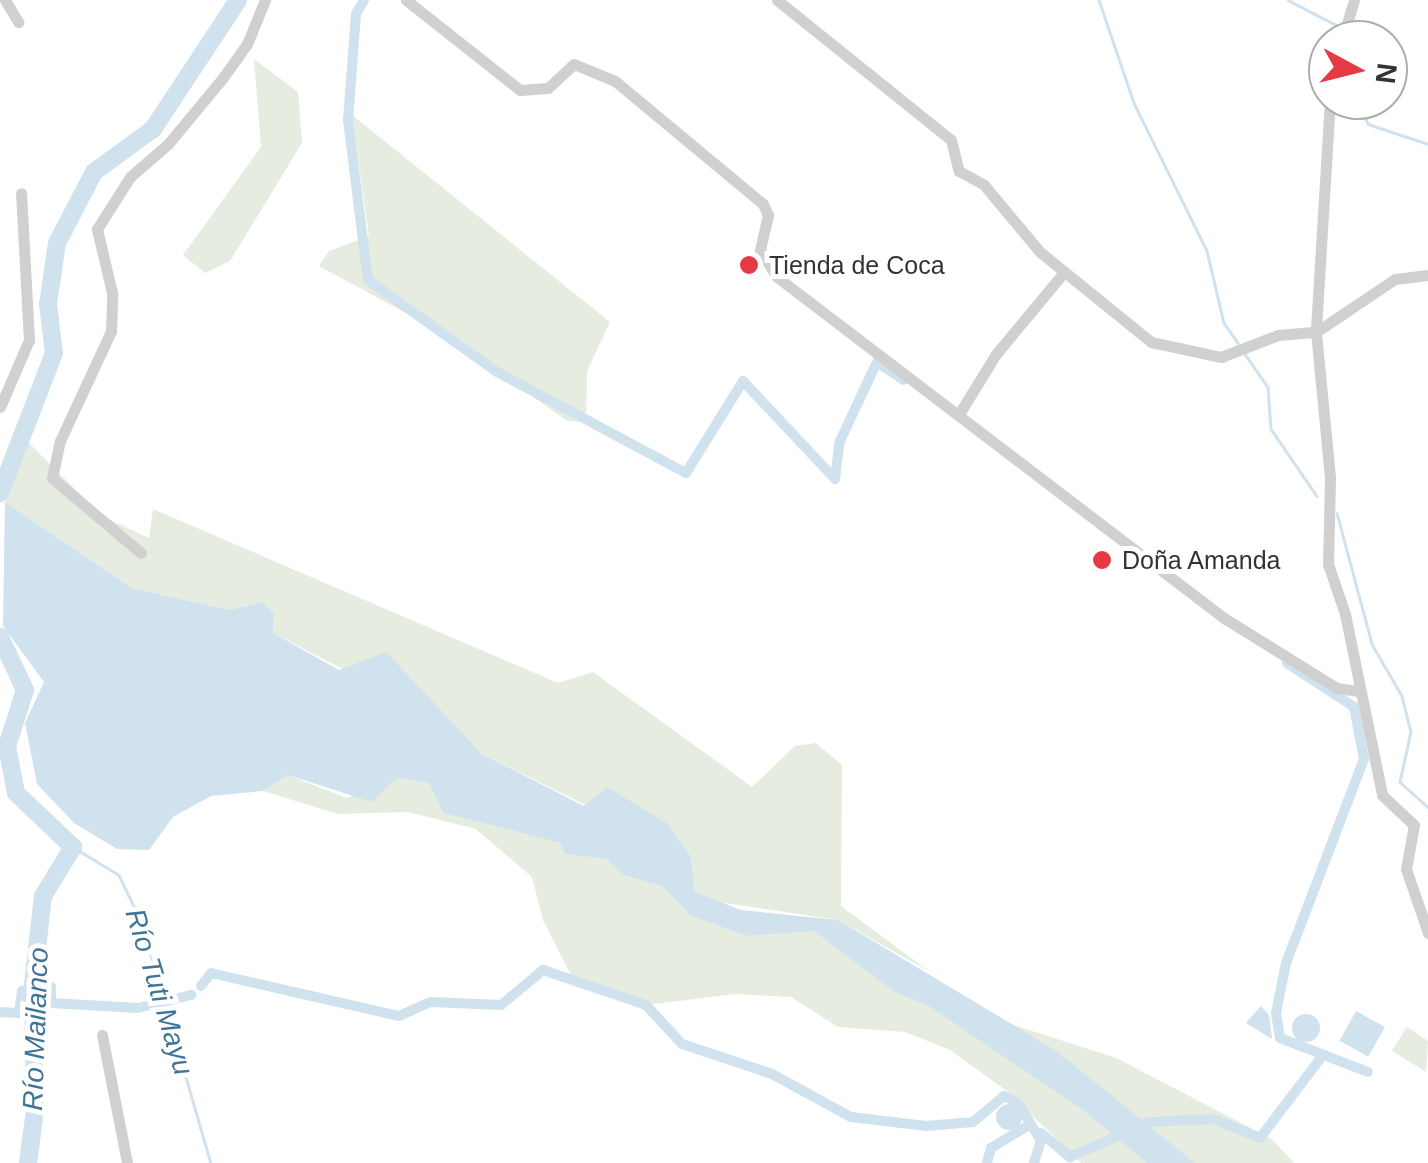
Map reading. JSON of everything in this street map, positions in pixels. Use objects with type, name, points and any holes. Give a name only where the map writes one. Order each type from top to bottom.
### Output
[{"type":"street","points":[[4,0],[18,22]]},
{"type":"street","points":[[141,553],[52,478],[60,441],[111,331],[112,293],[97,230],[130,178],[168,144],[222,79],[265,0]]},
{"type":"street","points":[[406,0],[520,90],[548,88],[574,64],[614,81],[763,204],[768,215],[760,250],[777,277],[1224,618],[1337,688],[1358,691]]},
{"type":"street","points":[[777,0],[952,140],[958,171],[1008,206],[1064,272],[1129,330],[1177,351],[1221,357],[1278,336],[1316,332],[1394,280],[1428,276]]},
{"type":"street","points":[[1329,120],[1316,332],[1330,478],[1328,564],[1345,614],[1382,795],[1414,825],[1406,869],[1428,933]]},
{"type":"street","points":[[0,408],[29,340],[20,193]]},
{"type":"street","points":[[959,414],[996,354],[1064,272]]},
{"type":"street","points":[[102,1035],[127,1163]]},
{"type":"shaded area","points":[[254,59],[298,92],[302,143],[230,261],[205,273],[183,255],[261,147]]},
{"type":"shaded area","points":[[352,115],[610,322],[587,371],[586,422],[567,421],[450,337],[319,266],[329,251],[369,236]]},
{"type":"shaded area","points":[[23,437],[102,516],[149,538],[153,509],[558,683],[593,672],[752,787],[795,746],[816,743],[842,765],[841,906],[930,972],[838,920],[712,901],[695,892],[691,857],[482,754],[449,724],[273,633],[274,613],[263,602],[229,610],[132,588],[5,502]]},
{"type":"shaded area","points":[[288,775],[347,798],[397,778],[429,783],[443,813],[562,843],[566,854],[606,859],[623,875],[661,886],[691,916],[747,936],[814,931],[894,992],[930,1007],[1084,1111],[1147,1163],[1081,1163],[1007,1091],[950,1050],[905,1032],[838,1027],[791,997],[735,994],[646,1005],[576,985],[543,920],[532,877],[476,829],[408,812],[338,814],[263,791]]},
{"type":"shaded area","points":[[992,1018],[1116,1058],[1272,1139],[1294,1163],[1195,1163]]},
{"type":"shaded area","points":[[1407,1027],[1428,1041],[1426,1072],[1392,1051]]},
{"type":"water","points":[[5,502],[132,588],[229,610],[263,602],[274,613],[273,633],[339,670],[386,652],[482,754],[584,806],[607,787],[668,824],[691,857],[695,892],[741,910],[838,920],[1055,1050],[1195,1163],[1147,1163],[1084,1111],[930,1007],[894,992],[814,931],[747,936],[691,916],[661,886],[623,875],[606,859],[565,854],[561,843],[443,813],[429,783],[397,778],[372,802],[288,775],[263,791],[211,796],[173,817],[149,850],[117,849],[74,823],[37,784],[25,723],[44,682],[3,626]]},
{"type":"water","points":[[1261,1006],[1269,1015],[1272,1039],[1246,1023]]},
{"type":"water","points":[[1356,1011],[1385,1027],[1368,1057],[1340,1041]]},
{"type":"water","points":[[1306,1014],[1316,1018],[1320,1028],[1316,1038],[1306,1042],[1296,1038],[1292,1028],[1296,1018]]},
{"type":"water","points":[[1009,1104],[1018,1108],[1022,1117],[1018,1126],[1009,1130],[1000,1126],[996,1117],[1000,1108]]},
{"type":"waterway","name":"Río Mailanco","points":[[0,493],[54,353],[48,304],[57,243],[94,172],[153,129],[238,0]]},
{"type":"waterway","points":[[364,0],[356,14],[348,120],[368,280],[497,372],[686,473],[743,381],[835,479],[840,441],[877,362],[904,380]]},
{"type":"waterway","points":[[1099,0],[1134,103],[1207,251],[1224,323],[1238,343]]},
{"type":"waterway","points":[[1288,0],[1327,20]]},
{"type":"waterway","points":[[1366,120],[1368,124],[1428,144]]},
{"type":"waterway","points":[[1245,354],[1268,387],[1271,429],[1317,496]]},
{"type":"waterway","points":[[1337,513],[1372,644],[1402,696],[1411,732],[1400,782],[1428,807]]},
{"type":"waterway","name":"Río Mailanco","points":[[0,637],[25,690],[7,746],[16,793],[73,847],[43,896],[33,984],[35,1110],[28,1163]]},
{"type":"waterway","points":[[1287,663],[1354,707],[1364,759],[1286,963],[1276,1013],[1280,1038],[1368,1072]]},
{"type":"waterway","name":"Río Tuti Mayu","points":[[73,847],[119,875],[141,921],[211,1163]]},
{"type":"waterway","points":[[201,986],[211,973],[399,1016],[431,1002],[501,1005],[543,970],[646,1005],[682,1044],[772,1074],[851,1117],[926,1126],[973,1122],[1004,1096],[1018,1103],[1041,1141],[1034,1163]]},
{"type":"waterway","points":[[0,1012],[19,1013],[22,991],[51,987],[51,1003],[138,1008],[191,995]]},
{"type":"waterway","points":[[1041,1133],[1070,1157],[1150,1122],[1213,1119],[1260,1138],[1323,1055]]},
{"type":"waterway","points":[[987,1163],[991,1148],[1029,1125]]},
{"type":"place","name":"Tienda de Coca","points":[[749,265]]},
{"type":"place","name":"Doña Amanda","points":[[1102,560]]}]
